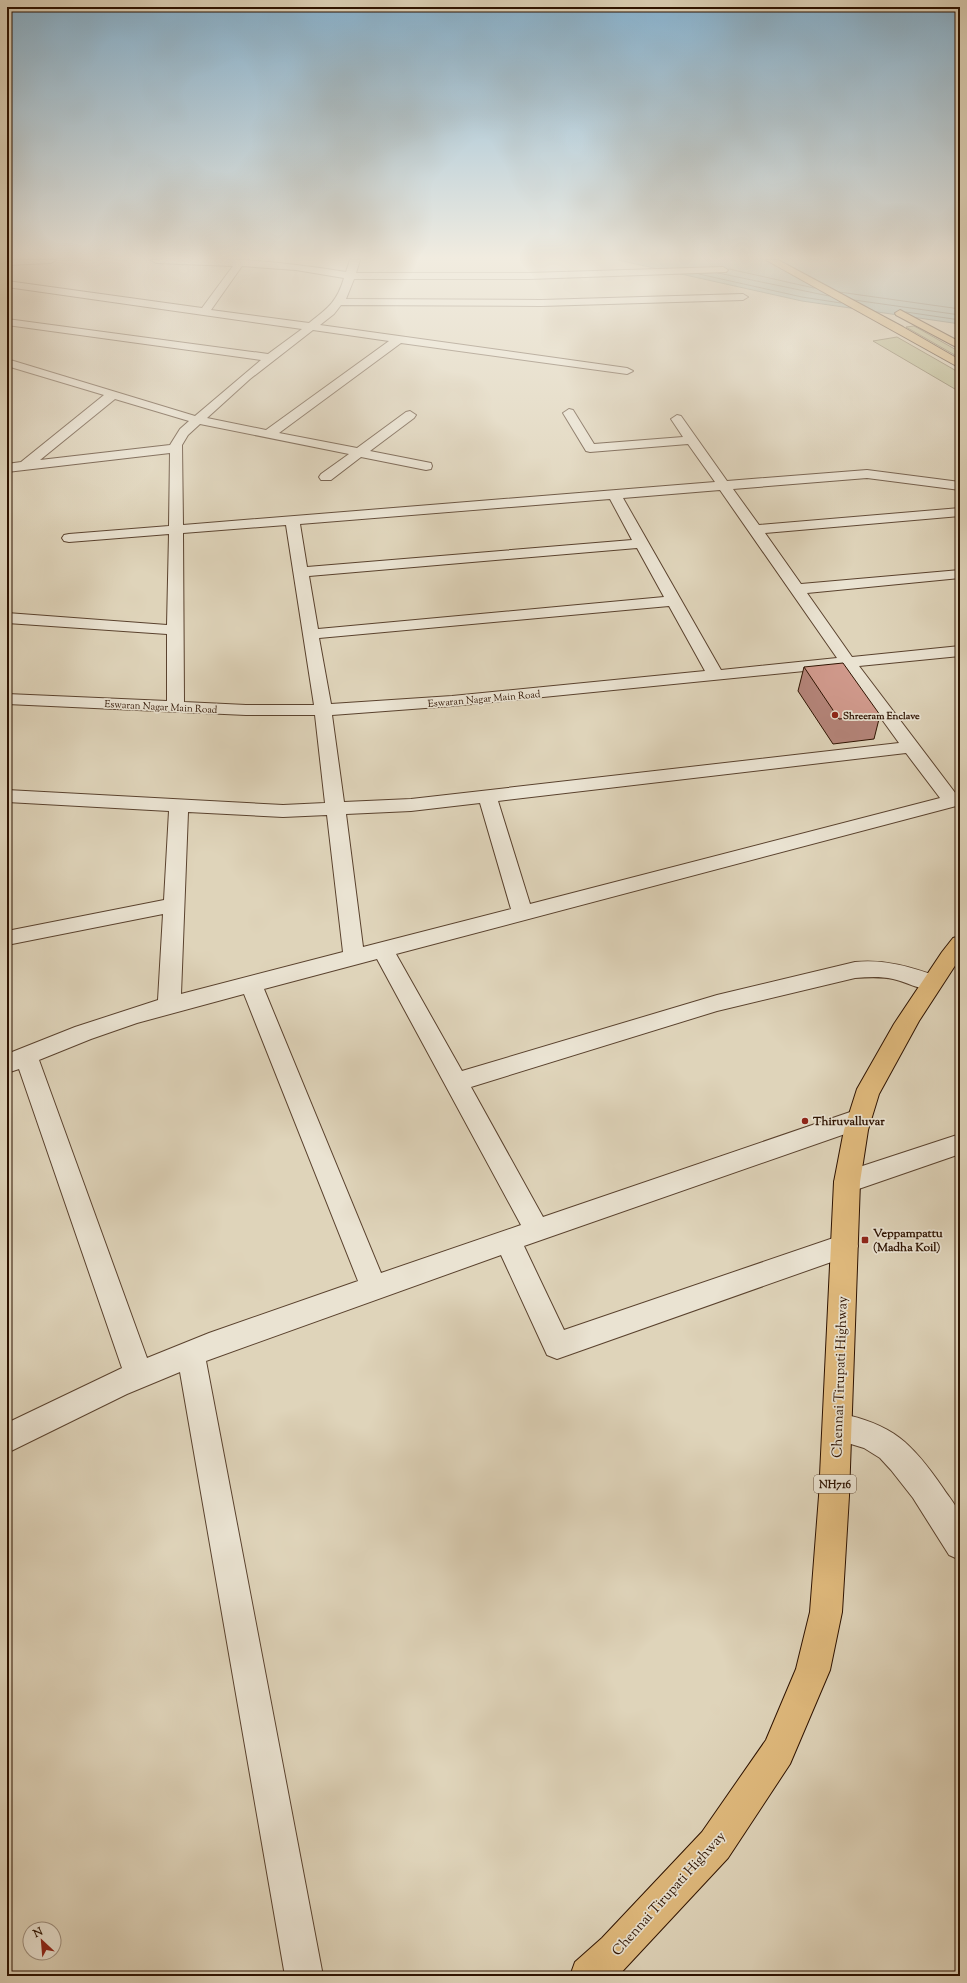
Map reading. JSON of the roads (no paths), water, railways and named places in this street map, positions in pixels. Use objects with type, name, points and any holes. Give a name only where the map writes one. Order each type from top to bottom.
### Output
[{"type":"main road","points":[[939,353],[960,365]]},
{"type":"main road","name":"Chennai Tirupati Highway","points":[[589,1976],[616,1952],[715,1845],[778,1752],[813,1670],[826,1612],[838,1427],[847,1182],[854,1134],[865,1098],[911,1014],[931,983],[960,944]]},
{"type":"street","points":[[230,353],[270,358]]},
{"type":"street","points":[[175,706],[174,529],[176,448],[178,440],[197,420],[277,353]]},
{"type":"street","points":[[269,434],[380,353]]},
{"type":"street","points":[[495,353],[627,371]]},
{"type":"street","points":[[7,362],[197,420],[426,466]]},
{"type":"street","points":[[25,466],[113,394]]},
{"type":"street","points":[[569,413],[590,448],[692,440]]},
{"type":"street","points":[[326,477],[410,415]]},
{"type":"street","points":[[139,1375],[17,1060],[84,1033],[132,1016],[354,956],[955,800],[911,747],[848,662],[677,419]]},
{"type":"street","points":[[7,468],[176,448]]},
{"type":"street","points":[[69,538],[867,474],[960,486]]},
{"type":"street","points":[[614,494],[716,676]]},
{"type":"street","points":[[755,530],[960,512]]},
{"type":"street","points":[[292,520],[323,710],[354,956]]},
{"type":"street","points":[[301,572],[642,543]]},
{"type":"street","points":[[796,589],[960,574]]},
{"type":"street","points":[[311,634],[674,601]]},
{"type":"street","points":[[7,618],[175,630]]},
{"type":"street","name":"Eswaran Nagar Main Road","points":[[7,699],[252,710],[323,710],[452,701],[960,651]]},
{"type":"street","points":[[7,796],[283,811],[336,810],[411,805],[911,747]]},
{"type":"street","points":[[487,796],[522,913]]},
{"type":"street","points":[[169,1006],[179,806]]},
{"type":"street","points":[[7,938],[174,905]]},
{"type":"street","points":[[383,949],[537,1230]]},
{"type":"street","points":[[456,1082],[640,1025],[724,1002],[855,970],[874,968],[889,969],[902,972],[931,983]]},
{"type":"street","points":[[251,984],[374,1288]]},
{"type":"street","points":[[7,1438],[139,1375],[191,1354],[508,1240],[859,1119]]},
{"type":"street","points":[[847,1182],[959,1146]]},
{"type":"street","points":[[508,1240],[557,1346],[845,1246]]},
{"type":"street","points":[[191,1354],[304,1976]]},
{"type":"street","points":[[838,1427],[880,1440],[898,1454],[920,1483],[960,1544]]},
{"type":"place","name":"Shreeram Enclave","points":[[835,715]]},
{"type":"place","name":"Thiruvalluvar","points":[[805,1121]]},
{"type":"place","name":"Veppampattu (Madha Koil)","points":[[865,1240]]}]
